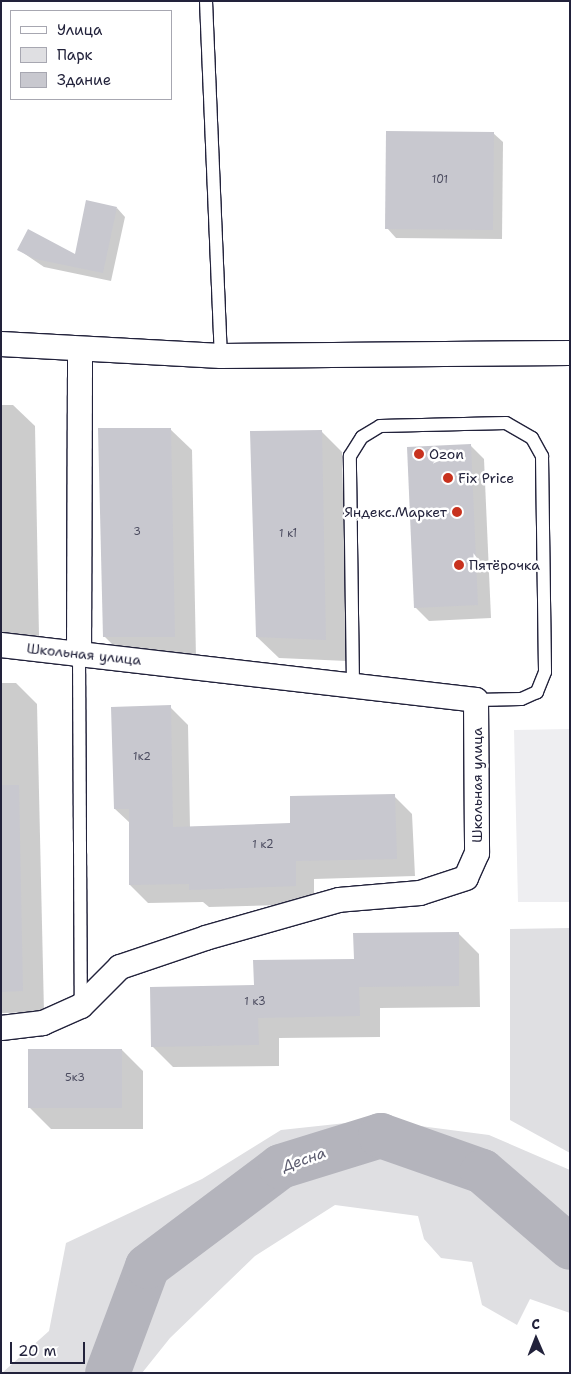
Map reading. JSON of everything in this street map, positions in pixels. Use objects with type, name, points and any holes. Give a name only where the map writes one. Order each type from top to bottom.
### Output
[{"type":"street","points":[[1,344],[221,356],[570,353]]},
{"type":"street","points":[[79,655],[80,349]]},
{"type":"street","name":"Школьная улица","points":[[1,645],[353,684],[476,700],[477,853],[466,878],[420,893],[339,900],[206,938],[120,968],[81,1006],[43,1023],[1,1028]]},
{"type":"lane","points":[[206,1],[221,356]]},
{"type":"lane","points":[[353,684],[350,456],[362,437],[380,426],[506,423],[532,438],[542,456],[545,672],[537,692],[521,699],[476,700]]},
{"type":"lane","points":[[79,655],[81,1006]]},
{"type":"shaded area","points":[[570,729],[570,902],[518,902],[514,730]]},
{"type":"green space","points":[[570,928],[570,1153],[510,1120],[510,929]]},
{"type":"green space","points":[[374,1120],[489,1135],[570,1170],[570,1313],[530,1299],[517,1325],[482,1305],[472,1262],[441,1258],[424,1239],[418,1216],[335,1205],[255,1256],[170,1338],[142,1373],[2,1373],[49,1331],[66,1243],[202,1179],[281,1130]]},
{"type":"building","points":[[386,131],[494,132],[493,230],[385,229]]},
{"type":"building","points":[[86,200],[117,207],[103,273],[35,259],[17,250],[28,229],[75,254]]},
{"type":"building","points":[[98,428],[171,428],[175,637],[103,637]]},
{"type":"building","points":[[322,430],[326,640],[256,637],[250,431]]},
{"type":"building","points":[[471,444],[478,605],[414,608],[407,447]]},
{"type":"building","points":[[171,705],[173,827],[290,823],[290,796],[395,794],[397,859],[296,861],[296,886],[189,890],[189,884],[129,885],[129,809],[114,809],[111,707]]},
{"type":"building","points":[[1,785],[19,785],[23,991],[1,992]]},
{"type":"building","points":[[459,932],[459,986],[359,987],[360,1016],[258,1018],[259,1045],[151,1047],[150,987],[254,985],[253,960],[354,959],[353,933]]},
{"type":"building","points":[[28,1049],[122,1049],[122,1108],[28,1108]]},
{"type":"waterway","name":"Десна","points":[[107,1373],[147,1266],[280,1166],[380,1135],[482,1171],[570,1247]]},
{"type":"place","name":"Ozon","points":[[419,454]]},
{"type":"place","name":"Fix Price","points":[[448,478]]},
{"type":"place","name":"Яндекс.Маркет","points":[[457,512]]},
{"type":"place","name":"Пятёрочка","points":[[459,565]]}]
